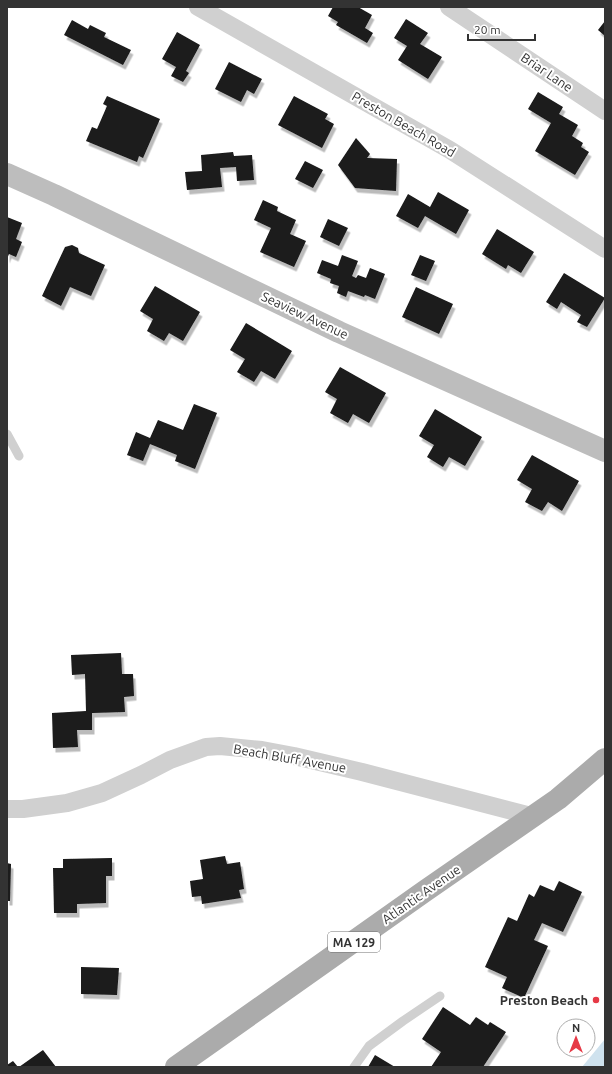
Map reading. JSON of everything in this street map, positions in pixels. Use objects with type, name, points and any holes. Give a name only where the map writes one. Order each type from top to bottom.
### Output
[{"type":"main road","name":"Atlantic Avenue","points":[[176,1067],[531,816],[558,799],[605,759]]},
{"type":"street","name":"Preston Beach Road","points":[[198,7],[450,150],[605,249]]},
{"type":"street","name":"Briar Lane","points":[[449,7],[605,111]]},
{"type":"street","name":"Seaview Avenue","points":[[7,174],[339,332],[605,451]]},
{"type":"street","name":"Beach Bluff Avenue","points":[[7,809],[23,809],[67,803],[102,793],[170,760],[206,747],[220,746],[262,750],[301,758],[362,772],[531,816]]},
{"type":"lane","points":[[7,434],[19,456]]},
{"type":"lane","points":[[354,1067],[369,1046],[403,1020],[440,996]]},
{"type":"water","points":[[605,1039],[605,1067],[582,1067],[589,1058],[596,1058],[596,1050]]},
{"type":"building","points":[[333,7],[358,7],[372,15],[365,28],[373,33],[367,43],[336,25],[338,22],[328,16]]},
{"type":"building","points":[[406,19],[428,33],[420,44],[442,57],[428,79],[398,60],[407,46],[394,38]]},
{"type":"building","points":[[72,20],[88,29],[90,25],[106,33],[104,37],[131,50],[123,65],[64,35]]},
{"type":"building","points":[[605,21],[605,36],[598,30]]},
{"type":"building","points":[[177,32],[200,45],[186,71],[189,73],[183,82],[171,76],[176,67],[162,59]]},
{"type":"building","points":[[229,62],[262,79],[254,94],[247,90],[241,102],[215,89]]},
{"type":"building","points":[[538,92],[563,107],[559,114],[578,125],[572,136],[583,143],[581,147],[589,152],[575,175],[535,151],[551,123],[528,109]]},
{"type":"building","points":[[107,96],[160,119],[143,158],[139,156],[137,162],[86,141],[92,127],[97,129],[107,106],[103,104]]},
{"type":"building","points":[[294,96],[328,114],[325,119],[334,124],[322,148],[278,125]]},
{"type":"building","points":[[356,138],[370,154],[367,158],[397,159],[396,191],[355,188],[338,165]]},
{"type":"building","points":[[233,152],[234,156],[252,155],[254,180],[237,181],[236,167],[220,168],[222,187],[187,190],[185,172],[202,171],[201,155]]},
{"type":"building","points":[[305,161],[323,170],[313,188],[295,179]]},
{"type":"building","points":[[438,192],[469,210],[456,234],[425,216],[418,228],[396,216],[408,194],[430,207]]},
{"type":"building","points":[[263,200],[278,207],[277,211],[296,220],[290,234],[306,241],[294,267],[260,252],[271,228],[254,220]]},
{"type":"building","points":[[7,217],[22,223],[16,239],[22,242],[16,257],[9,254],[7,259]]},
{"type":"building","points":[[328,219],[348,228],[339,246],[320,237]]},
{"type":"building","points":[[497,229],[534,252],[521,273],[508,265],[506,269],[482,254]]},
{"type":"building","points":[[72,245],[78,248],[79,253],[105,265],[91,296],[70,287],[61,306],[42,296],[65,247]]},
{"type":"building","points":[[342,255],[358,261],[352,276],[356,278],[358,275],[366,278],[370,268],[385,274],[375,299],[365,295],[364,297],[348,291],[346,297],[337,293],[339,286],[330,283],[331,279],[317,273],[322,260],[338,266]]},
{"type":"building","points":[[420,255],[435,261],[426,281],[411,275]]},
{"type":"building","points":[[564,273],[605,298],[587,327],[577,322],[581,315],[561,302],[557,309],[546,302]]},
{"type":"building","points":[[155,286],[200,312],[183,341],[169,333],[164,341],[147,331],[153,319],[140,311]]},
{"type":"building","points":[[416,287],[453,304],[439,334],[402,317]]},
{"type":"building","points":[[246,323],[292,351],[275,379],[261,371],[254,382],[237,372],[245,359],[230,350]]},
{"type":"building","points":[[340,367],[386,393],[369,423],[353,414],[348,423],[330,413],[337,399],[325,392]]},
{"type":"building","points":[[194,404],[217,413],[195,469],[175,461],[177,455],[150,444],[143,461],[127,455],[136,432],[150,438],[158,420],[183,430]]},
{"type":"building","points":[[435,409],[482,437],[465,466],[449,457],[443,467],[427,457],[434,445],[419,436]]},
{"type":"building","points":[[532,455],[579,481],[562,511],[548,502],[542,511],[525,502],[532,489],[517,480]]},
{"type":"building","points":[[121,653],[122,674],[133,674],[134,696],[124,697],[125,712],[92,713],[92,730],[77,730],[78,747],[53,748],[52,713],[86,711],[85,674],[72,675],[71,655]]},
{"type":"building","points":[[225,856],[227,864],[240,862],[244,889],[239,890],[241,898],[202,904],[201,896],[192,897],[190,881],[203,879],[200,860]]},
{"type":"building","points":[[112,858],[112,876],[106,876],[106,903],[77,904],[77,913],[54,913],[53,868],[63,868],[63,859]]},
{"type":"building","points":[[7,863],[11,864],[10,901],[7,901]]},
{"type":"building","points":[[559,881],[582,892],[563,932],[542,923],[534,940],[548,946],[524,998],[502,988],[507,977],[485,967],[508,917],[517,921],[529,894],[534,897],[540,885],[554,891]]},
{"type":"building","points":[[81,967],[119,968],[117,995],[81,994]]},
{"type":"building","points":[[443,1007],[470,1025],[476,1017],[488,1025],[490,1022],[506,1032],[483,1067],[431,1067],[441,1052],[422,1039]]},
{"type":"building","points":[[43,1050],[56,1067],[19,1067]]},
{"type":"building","points":[[375,1055],[395,1067],[368,1067]]},
{"type":"building","points":[[13,1061],[18,1067],[7,1067],[7,1065]]},
{"type":"place","name":"Preston Beach","points":[[596,1000]]}]
